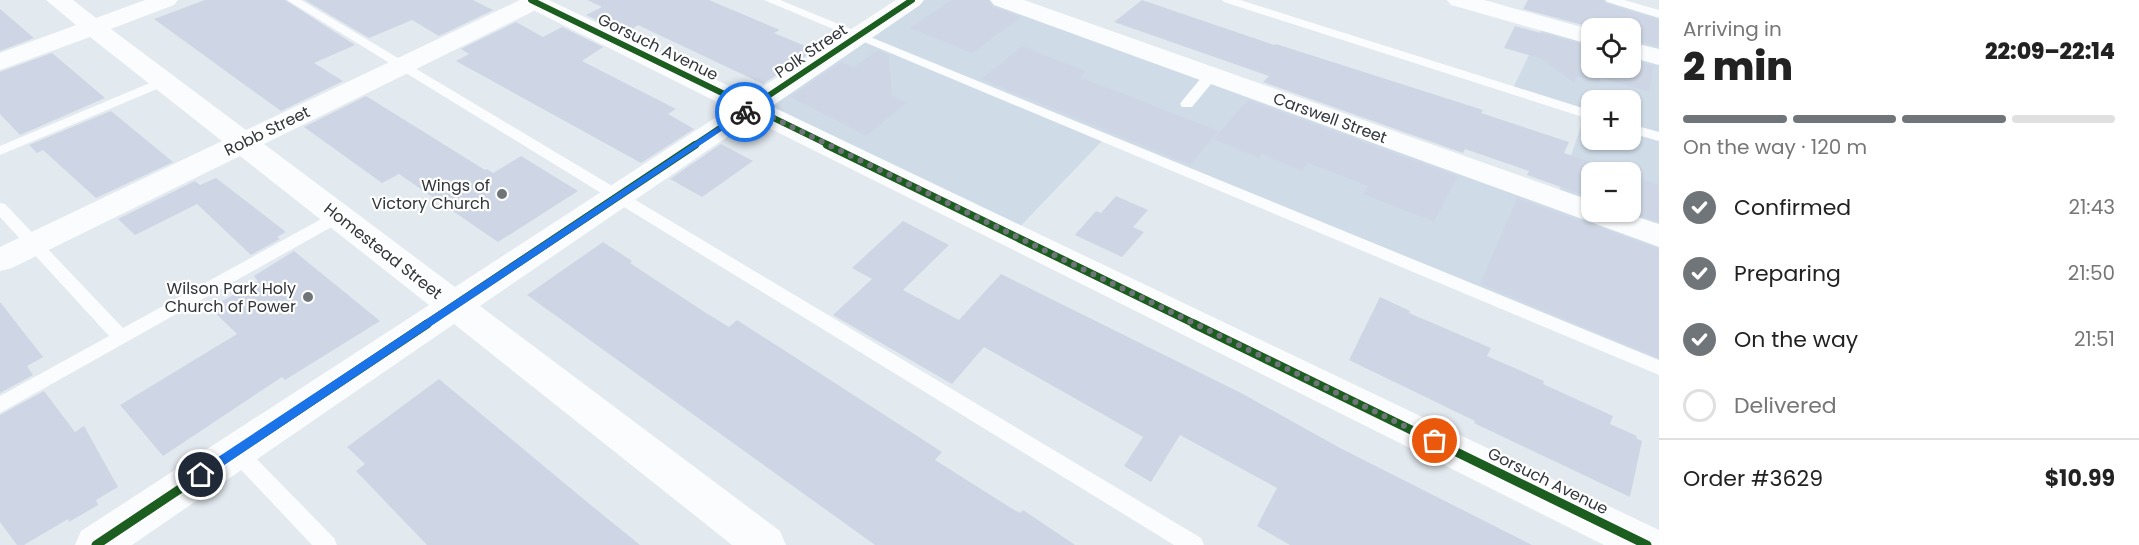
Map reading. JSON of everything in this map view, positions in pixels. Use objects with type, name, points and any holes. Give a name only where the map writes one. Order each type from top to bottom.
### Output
[{"type":"street","name":"Homestead Street","points":[[58,0],[765,545]]},
{"type":"street","points":[[0,62],[166,0]]},
{"type":"street","name":"Polk Street","points":[[96,545],[912,0]]},
{"type":"street","name":"Carswell Street","points":[[1002,0],[1659,236]]},
{"type":"street","points":[[1459,0],[1581,35]]},
{"type":"street","name":"Robb Street","points":[[0,260],[533,1]]},
{"type":"street","name":"Gorsuch Avenue","points":[[533,1],[1647,545]]},
{"type":"street","points":[[1641,52],[1659,57]]},
{"type":"lane","points":[[293,0],[1193,545]]},
{"type":"lane","points":[[770,0],[1659,368]]},
{"type":"lane","points":[[1228,0],[1581,112]]},
{"type":"lane","points":[[1611,0],[1659,14]]},
{"type":"lane","points":[[1187,104],[1210,75]]},
{"type":"lane","points":[[0,151],[164,81]]},
{"type":"lane","points":[[1641,131],[1659,137]]},
{"type":"lane","points":[[0,208],[121,338]]},
{"type":"lane","points":[[0,405],[339,216]]},
{"type":"lane","points":[[236,451],[326,545]]},
{"type":"shaded area","points":[[917,0],[1002,0],[1557,198],[1581,126],[1581,150],[1641,150],[1641,90],[1581,90],[1581,113],[1512,90],[1545,22],[1581,32],[1581,78],[1641,78],[1641,18],[1594,18],[1601,0],[1609,0],[1659,15],[1659,372],[1103,140],[1013,234],[755,109]]},
{"type":"building","points":[[205,0],[285,0],[355,45],[314,63],[343,81],[281,111],[154,19]]},
{"type":"building","points":[[305,0],[473,0],[493,10],[439,36],[412,20],[369,38]]},
{"type":"building","points":[[587,0],[709,0],[780,30],[774,33],[815,50],[763,84],[638,25],[625,34],[586,15],[602,7]]},
{"type":"building","points":[[951,0],[988,0],[993,7],[1021,17],[972,53],[910,28]]},
{"type":"building","points":[[1142,0],[1274,45],[1483,110],[1481,113],[1569,142],[1564,153],[1591,162],[1581,162],[1581,194],[1527,175],[1529,171],[1465,149],[1463,153],[1263,82],[1269,76],[1114,22]]},
{"type":"building","points":[[1528,0],[1603,0],[1606,4],[1659,20],[1658,46],[1641,42],[1641,18],[1581,18],[1581,25],[1523,9]]},
{"type":"building","points":[[0,9],[34,38],[0,51]]},
{"type":"building","points":[[516,22],[543,37],[562,27],[603,47],[582,61],[676,109],[668,114],[694,129],[641,163],[456,61],[469,54],[461,49]]},
{"type":"building","points":[[1515,26],[1581,44],[1581,77],[1577,76],[1574,83],[1542,59],[1504,48]]},
{"type":"building","points":[[1022,46],[1086,71],[1080,77],[1219,131],[1190,165],[981,79]]},
{"type":"building","points":[[878,50],[889,55],[892,96],[907,102],[866,136],[790,97],[841,62],[854,67]]},
{"type":"building","points":[[52,53],[105,98],[20,135],[0,114],[0,72]]},
{"type":"building","points":[[1641,62],[1654,66],[1649,92],[1601,78],[1641,78]]},
{"type":"building","points":[[1583,78],[1601,78],[1599,83]]},
{"type":"building","points":[[366,96],[485,170],[493,173],[521,156],[578,191],[498,242],[399,174],[382,183],[304,127]]},
{"type":"building","points":[[1248,100],[1457,177],[1434,222],[1363,194],[1368,186],[1308,163],[1302,171],[1262,154],[1259,158],[1213,139]]},
{"type":"building","points":[[111,111],[173,162],[96,198],[43,150],[37,153],[29,145]]},
{"type":"building","points":[[721,144],[753,161],[702,197],[670,179]]},
{"type":"building","points":[[216,178],[286,232],[277,237],[280,239],[251,255],[197,204],[135,235],[118,219],[195,181],[200,185]]},
{"type":"building","points":[[1641,179],[1659,185],[1659,222],[1641,216]]},
{"type":"building","points":[[1116,196],[1148,210],[1133,227],[1144,232],[1122,257],[1075,235],[1096,211],[1101,213]]},
{"type":"building","points":[[1517,198],[1659,249],[1659,358],[1480,284]]},
{"type":"building","points":[[903,221],[949,245],[903,290],[959,320],[1001,274],[1243,394],[1340,448],[1532,545],[1290,545],[1257,526],[1277,488],[1180,435],[1151,482],[1124,466],[1143,437],[984,347],[952,384],[833,315],[872,279],[852,268]]},
{"type":"building","points":[[603,242],[632,261],[630,263],[729,327],[737,320],[942,452],[935,460],[1011,508],[1020,513],[1023,510],[1075,545],[875,545],[527,295]]},
{"type":"building","points":[[294,251],[380,321],[285,380],[282,377],[163,456],[120,405],[237,334],[210,308],[258,281],[254,276]]},
{"type":"building","points":[[1380,297],[1410,311],[1409,313],[1491,348],[1487,356],[1544,381],[1543,384],[1613,416],[1610,424],[1637,436],[1636,438],[1642,441],[1630,497],[1474,423],[1475,421],[1349,360]]},
{"type":"building","points":[[0,302],[43,357],[27,366],[33,375],[0,393]]},
{"type":"building","points":[[439,379],[640,545],[427,545],[356,471],[365,464],[347,447]]},
{"type":"building","points":[[44,391],[75,432],[84,426],[118,487],[96,500],[98,505],[69,522],[68,519],[24,545],[17,545],[0,522],[0,415]]},
{"type":"cycle path","points":[[531,0],[1647,545]]},
{"type":"cycle path","points":[[96,545],[912,0]]},
{"type":"way so far","points":[[745,112],[751,107],[1435,441]]},
{"type":"place","name":"Wings of Victory Church","points":[[502,194]]},
{"type":"place","name":"Wilson Park Holy Church of Power","points":[[308,297]]},
{"type":"route","points":[[201,475],[745,112]]}]
